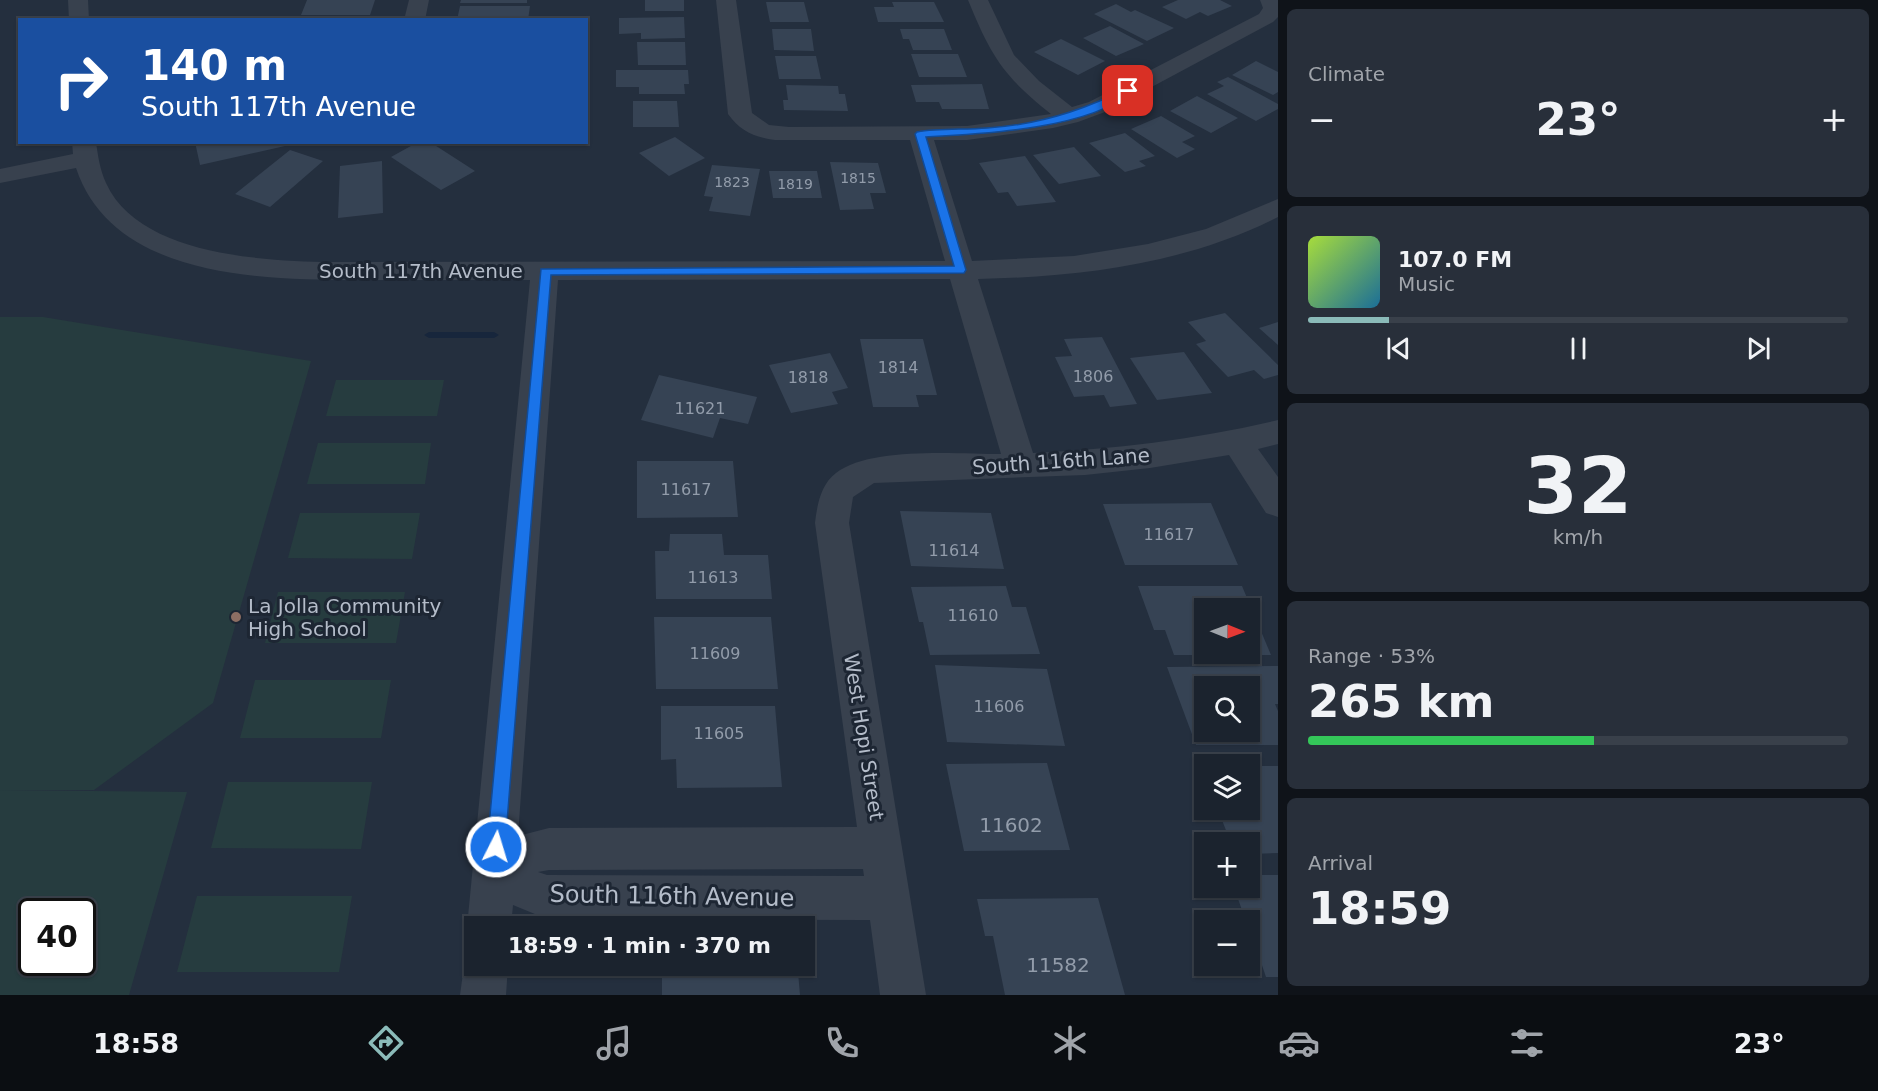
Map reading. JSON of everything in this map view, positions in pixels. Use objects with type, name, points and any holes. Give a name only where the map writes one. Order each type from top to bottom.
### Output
[{"type":"street","points":[[78,0],[79,18]]},
{"type":"street","points":[[414,18],[419,0]]},
{"type":"street","points":[[726,0],[738,106],[745,121],[763,132],[789,134],[920,134],[990,131],[1070,117],[1109,101],[1266,18],[1274,9],[1271,1]]},
{"type":"street","points":[[978,0],[1007,60],[1029,84],[1070,117]]},
{"type":"street","points":[[920,134],[1021,466]]},
{"type":"street","points":[[0,176],[84,151]]},
{"type":"street","name":"South 117th Avenue","points":[[84,151],[92,184],[100,197],[122,220],[153,240],[219,262],[288,270],[960,270],[1054,267],[1140,255],[1206,238],[1278,207]]},
{"type":"street","points":[[490,916],[545,271]]},
{"type":"street","name":"South 116th Lane","points":[[845,482],[857,475],[888,468],[1021,466],[1112,460],[1237,442],[1278,432]]},
{"type":"street","points":[[1237,442],[1278,504]]},
{"type":"street","name":"West Hopi Street","points":[[845,482],[836,496],[832,522],[903,995]]},
{"type":"street","points":[[494,870],[512,858],[549,849],[881,848]]},
{"type":"street","name":"South 116th Avenue","points":[[494,870],[511,883],[547,897],[888,898]]},
{"type":"street","points":[[483,995],[485,976]]},
{"type":"green space","points":[[0,317],[43,317],[311,361],[213,703],[94,790],[0,790]]},
{"type":"green space","points":[[336,380],[444,380],[437,416],[326,416]]},
{"type":"green space","points":[[318,443],[431,443],[425,484],[307,484]]},
{"type":"green space","points":[[300,513],[420,513],[412,559],[288,558]]},
{"type":"green space","points":[[278,592],[405,592],[396,643],[265,643]]},
{"type":"green space","points":[[255,680],[391,680],[381,738],[240,738]]},
{"type":"green space","points":[[228,782],[372,782],[361,849],[211,848]]},
{"type":"green space","points":[[0,790],[187,792],[129,995],[0,995]]},
{"type":"green space","points":[[197,896],[352,896],[339,972],[177,972]]},
{"type":"building","points":[[307,0],[375,0],[370,15],[301,15]]},
{"type":"building","points":[[461,0],[527,0],[527,3],[460,3]]},
{"type":"building","points":[[645,0],[684,0],[684,11],[645,11]]},
{"type":"building","points":[[1178,0],[1220,0],[1232,6],[1208,16],[1200,12],[1186,19],[1162,7]]},
{"type":"building","points":[[766,2],[804,2],[809,22],[770,22]]},
{"type":"building","points":[[892,2],[934,2],[944,22],[878,22],[874,7],[894,7]]},
{"type":"building","points":[[1116,4],[1174,28],[1147,41],[1094,14]]},
{"type":"building","points":[[460,6],[530,6],[528,18],[457,18]]},
{"type":"building","points":[[684,17],[685,38],[641,39],[641,33],[619,34],[619,18]]},
{"type":"building","points":[[1110,26],[1144,44],[1116,56],[1083,38]]},
{"type":"building","points":[[772,29],[811,29],[814,51],[774,50]]},
{"type":"building","points":[[900,29],[944,29],[952,50],[913,50],[909,39],[903,39]]},
{"type":"building","points":[[1061,39],[1105,61],[1078,75],[1034,52]]},
{"type":"building","points":[[637,42],[685,42],[686,65],[638,65]]},
{"type":"building","points":[[911,54],[958,54],[967,77],[919,77]]},
{"type":"building","points":[[775,56],[816,56],[821,79],[779,79]]},
{"type":"building","points":[[1256,61],[1278,72],[1278,92],[1273,95],[1232,75]]},
{"type":"building","points":[[616,70],[688,70],[689,84],[684,84],[685,94],[639,94],[639,87],[616,87]]},
{"type":"building","points":[[1228,77],[1278,104],[1278,109],[1256,121],[1207,94],[1224,86],[1217,82]]},
{"type":"building","points":[[982,84],[989,109],[942,109],[939,102],[916,102],[911,85]]},
{"type":"building","points":[[786,85],[838,86],[839,94],[845,94],[848,111],[784,110],[783,100],[788,100]]},
{"type":"building","points":[[1197,96],[1238,118],[1211,133],[1170,111]]},
{"type":"building","points":[[633,101],[677,101],[679,127],[633,127]]},
{"type":"building","points":[[1161,116],[1195,136],[1182,142],[1195,149],[1177,158],[1131,129]]},
{"type":"building","points":[[1125,133],[1155,156],[1139,161],[1146,166],[1125,172],[1089,143]]},
{"type":"building","points":[[675,137],[705,158],[669,176],[639,153]]},
{"type":"building","points":[[195,144],[284,144],[285,146],[200,165]]},
{"type":"building","points":[[414,144],[433,144],[475,171],[441,190],[391,157]]},
{"type":"building","points":[[1074,147],[1101,176],[1059,184],[1033,155]]},
{"type":"building","points":[[290,150],[323,161],[270,207],[235,194]]},
{"type":"building","points":[[1025,156],[1056,202],[1017,206],[1008,192],[998,193],[979,163]]},
{"type":"building","points":[[382,161],[383,213],[338,218],[340,166]]},
{"type":"building","points":[[830,162],[878,163],[886,193],[870,193],[874,209],[840,210]]},
{"type":"building","points":[[712,165],[760,169],[750,216],[709,211],[713,197],[704,196]]},
{"type":"building","points":[[769,171],[817,171],[822,198],[773,198]]},
{"type":"building","points":[[1225,313],[1278,365],[1278,375],[1264,379],[1254,370],[1228,377],[1196,344],[1206,341],[1188,322]]},
{"type":"building","points":[[1278,322],[1278,345],[1259,328]]},
{"type":"building","points":[[1102,337],[1137,404],[1110,407],[1104,395],[1074,397],[1055,357],[1072,356],[1064,339]]},
{"type":"building","points":[[860,339],[923,339],[937,395],[916,395],[919,407],[873,407]]},
{"type":"building","points":[[1184,352],[1212,393],[1157,400],[1130,358]]},
{"type":"building","points":[[830,353],[848,388],[832,392],[838,404],[791,413],[769,365]]},
{"type":"building","points":[[659,375],[757,397],[748,424],[720,418],[713,438],[641,420]]},
{"type":"building","points":[[637,461],[733,461],[738,517],[637,518]]},
{"type":"building","points":[[1211,503],[1238,565],[1125,565],[1103,504]]},
{"type":"building","points":[[900,511],[991,513],[1004,569],[911,566]]},
{"type":"building","points":[[670,534],[722,534],[724,555],[768,555],[772,599],[656,599],[655,551],[669,551]]},
{"type":"building","points":[[1006,586],[1012,607],[1026,607],[1040,654],[930,655],[923,622],[919,622],[911,587]]},
{"type":"building","points":[[1138,586],[1242,586],[1247,598],[1194,598],[1194,655],[1174,655],[1165,630],[1154,630]]},
{"type":"building","points":[[654,617],[771,617],[778,689],[656,689]]},
{"type":"building","points":[[1260,629],[1271,655],[1260,655]]},
{"type":"building","points":[[935,665],[1047,669],[1065,746],[947,742]]},
{"type":"building","points":[[1278,666],[1278,704],[1275,704],[1278,711],[1278,745],[1196,745],[1195,742],[1260,742],[1260,676],[1194,676],[1194,740],[1167,667]]},
{"type":"building","points":[[661,706],[775,706],[782,787],[677,788],[676,759],[661,760]]},
{"type":"building","points":[[1047,763],[1070,850],[964,851],[946,764]]},
{"type":"building","points":[[1260,766],[1278,766],[1278,853],[1260,854],[1260,832],[1227,832],[1222,820],[1260,820]]},
{"type":"building","points":[[1260,875],[1278,875],[1278,977],[1266,977],[1260,959],[1260,910],[1242,910],[1238,898],[1260,898]]},
{"type":"building","points":[[1098,898],[1125,995],[1005,995],[993,936],[985,936],[977,899]]},
{"type":"building","points":[[662,976],[798,976],[800,995],[662,995]]},
{"type":"waterway","points":[[429,335],[494,335]]},
{"type":"place","name":"La Jolla Community High School","points":[[236,617]]},
{"type":"route","points":[[496,847],[545,271],[960,270],[920,134],[990,131],[1053,121],[1097,107],[1128,91]]}]
